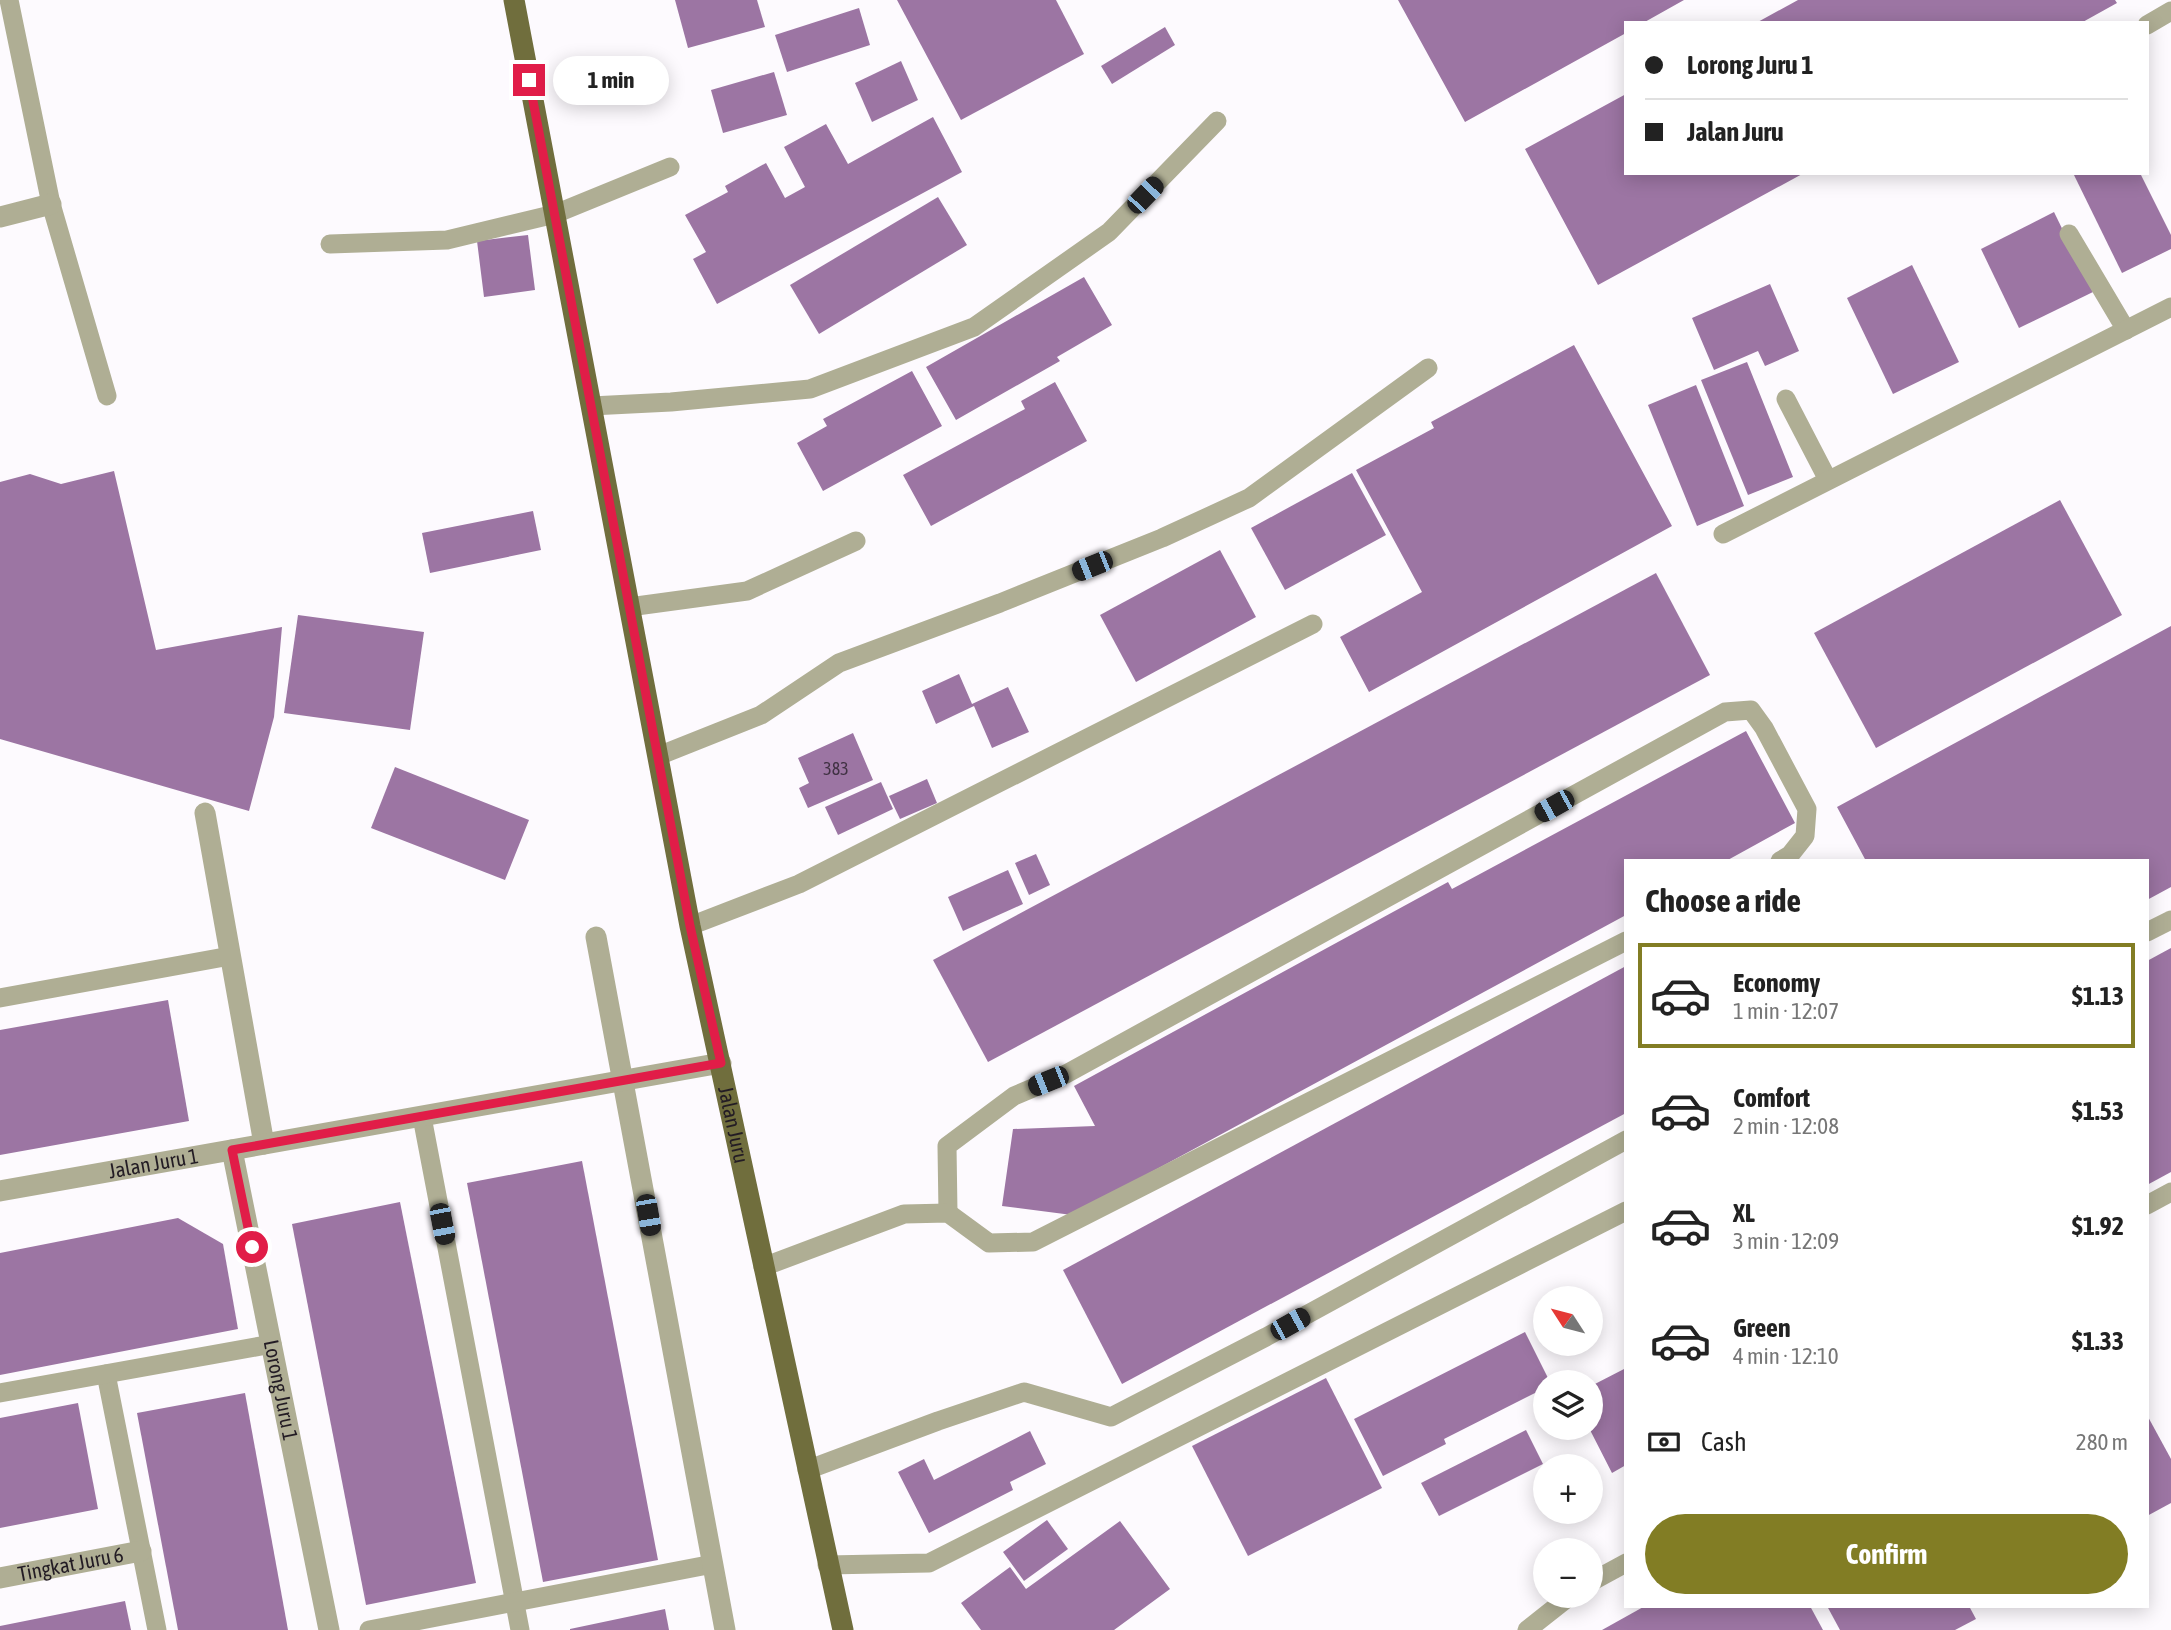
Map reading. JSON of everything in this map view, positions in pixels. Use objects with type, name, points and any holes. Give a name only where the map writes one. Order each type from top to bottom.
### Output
[{"type":"main road","name":"Jalan Juru","points":[[514,0],[690,926],[843,1630]]},
{"type":"street","points":[[0,217],[51,204]]},
{"type":"street","points":[[205,813],[264,1144]]},
{"type":"street","points":[[596,937],[725,1630]]},
{"type":"street","name":"Jalan Juru 1","points":[[0,1191],[721,1063]]},
{"type":"street","name":"Lorong Juru 1","points":[[232,1150],[329,1630]]},
{"type":"street","name":"Tingkat Juru 6","points":[[0,1578],[141,1551]]},
{"type":"lane","points":[[9,0],[51,204],[107,396]]},
{"type":"lane","points":[[2149,24],[2171,11]]},
{"type":"lane","points":[[592,406],[671,402],[810,389],[974,327],[1109,232],[1217,121]]},
{"type":"lane","points":[[330,244],[447,240],[555,214],[670,167]]},
{"type":"lane","points":[[2069,234],[2126,330]]},
{"type":"lane","points":[[1723,534],[2171,307]]},
{"type":"lane","points":[[658,756],[761,715],[839,663],[1112,558],[1249,498],[1428,368]]},
{"type":"lane","points":[[1786,399],[1828,480]]},
{"type":"lane","points":[[629,607],[747,591],[856,541]]},
{"type":"lane","points":[[690,926],[799,884],[1313,624]]},
{"type":"lane","points":[[948,1213],[947,1146],[1014,1096],[1066,1074],[1726,712],[1751,710],[1807,809],[1805,836],[1790,855],[1783,859]]},
{"type":"lane","points":[[2149,931],[2171,919]]},
{"type":"lane","points":[[763,1267],[904,1214],[948,1213],[989,1243],[1033,1242],[1624,942]]},
{"type":"lane","points":[[0,998],[230,956]]},
{"type":"lane","points":[[422,1117],[520,1630]]},
{"type":"lane","points":[[807,1470],[1024,1392],[1111,1417],[1266,1337],[1624,1141]]},
{"type":"lane","points":[[2149,1204],[2171,1192]]},
{"type":"lane","points":[[827,1565],[929,1563],[1624,1212]]},
{"type":"lane","points":[[0,1393],[272,1344]]},
{"type":"lane","points":[[107,1374],[157,1630]]},
{"type":"lane","points":[[369,1630],[713,1564]]},
{"type":"lane","points":[[1603,1575],[1624,1564]]},
{"type":"lane","points":[[1527,1630],[1555,1608]]},
{"type":"building","points":[[675,0],[757,0],[765,27],[688,48]]},
{"type":"building","points":[[897,0],[1056,0],[1084,54],[961,120]]},
{"type":"building","points":[[1398,0],[1684,0],[1647,21],[1624,21],[1624,34],[1465,122]]},
{"type":"building","points":[[1798,0],[2115,0],[2117,3],[2085,21],[1760,21]]},
{"type":"building","points":[[859,8],[870,45],[787,72],[775,35]]},
{"type":"building","points":[[1165,27],[1175,45],[1112,84],[1101,66]]},
{"type":"building","points":[[901,61],[918,100],[872,122],[855,83]]},
{"type":"building","points":[[774,72],[787,115],[723,133],[711,90]]},
{"type":"building","points":[[1624,95],[1624,175],[1800,175],[1598,285],[1525,149]]},
{"type":"building","points":[[933,117],[962,172],[717,304],[693,259],[706,252],[685,215],[728,192],[725,186],[766,163],[785,198],[805,187],[784,147],[826,124],[848,164]]},
{"type":"building","points":[[2074,175],[2141,175],[2171,235],[2171,249],[2122,273]]},
{"type":"building","points":[[938,197],[967,245],[819,334],[790,285]]},
{"type":"building","points":[[2054,212],[2093,292],[2019,328],[1981,249]]},
{"type":"building","points":[[528,235],[535,290],[484,297],[477,241]]},
{"type":"building","points":[[1912,265],[1959,362],[1893,394],[1847,298]]},
{"type":"building","points":[[1084,277],[1112,325],[1057,357],[1060,361],[956,420],[926,367]]},
{"type":"building","points":[[1770,284],[1799,351],[1765,366],[1758,351],[1714,370],[1692,318]]},
{"type":"building","points":[[1574,345],[1672,526],[1369,692],[1340,637],[1422,592],[1356,470],[1434,428],[1431,422]]},
{"type":"building","points":[[1747,362],[1793,477],[1748,495],[1701,380]]},
{"type":"building","points":[[912,371],[942,426],[823,491],[797,443],[827,426],[823,419]]},
{"type":"building","points":[[1055,382],[1087,441],[931,526],[903,475],[1025,409],[1021,401]]},
{"type":"building","points":[[1696,385],[1744,506],[1697,526],[1648,405]]},
{"type":"building","points":[[114,471],[156,650],[282,627],[274,717],[249,811],[0,739],[0,482],[30,474],[61,484]]},
{"type":"building","points":[[1352,473],[1386,535],[1285,590],[1251,528]]},
{"type":"building","points":[[2060,500],[2122,615],[1876,748],[1814,633]]},
{"type":"building","points":[[533,511],[541,550],[430,573],[422,533]]},
{"type":"building","points":[[1220,550],[1256,617],[1136,682],[1100,615]]},
{"type":"building","points":[[1656,573],[1710,675],[988,1062],[933,960]]},
{"type":"building","points":[[298,615],[424,632],[410,730],[284,713]]},
{"type":"building","points":[[2171,626],[2171,887],[2149,899],[2149,859],[1865,859],[1837,807]]},
{"type":"building","points":[[959,674],[972,704],[1008,687],[1029,732],[992,748],[974,706],[936,724],[922,691]]},
{"type":"building","points":[[1746,731],[1795,823],[1730,859],[1624,859],[1624,916],[1072,1215],[1002,1206],[1013,1129],[1095,1126],[1074,1086],[1448,882],[1452,889]]},
{"type":"building","points":[[853,733],[873,780],[808,808],[799,788],[809,783],[798,758]]},
{"type":"building","points":[[395,767],[529,820],[505,880],[371,828]]},
{"type":"building","points":[[927,779],[937,803],[900,819],[889,796]]},
{"type":"building","points":[[881,782],[893,809],[838,835],[825,807]]},
{"type":"building","points":[[1036,854],[1050,885],[1029,895],[1015,863]]},
{"type":"building","points":[[1008,870],[1023,904],[963,931],[948,897]]},
{"type":"building","points":[[2171,948],[2171,1172],[2149,1184],[2149,960]]},
{"type":"building","points":[[1624,967],[1624,1114],[1122,1384],[1063,1270]]},
{"type":"building","points":[[168,1000],[189,1121],[0,1155],[0,1030]]},
{"type":"building","points":[[582,1161],[658,1560],[543,1582],[467,1183]]},
{"type":"building","points":[[400,1202],[476,1583],[366,1605],[292,1224]]},
{"type":"building","points":[[178,1218],[223,1244],[238,1329],[0,1375],[0,1253]]},
{"type":"building","points":[[1525,1332],[1533,1348],[1533,1356],[1537,1356],[1544,1370],[1533,1370],[1533,1394],[1444,1439],[1446,1444],[1383,1476],[1354,1419]]},
{"type":"building","points":[[1624,1369],[1624,1466],[1612,1473],[1595,1440],[1603,1440],[1603,1380]]},
{"type":"building","points":[[1326,1378],[1382,1488],[1248,1556],[1192,1446]]},
{"type":"building","points":[[245,1393],[288,1630],[178,1630],[137,1413]]},
{"type":"building","points":[[78,1403],[98,1509],[0,1528],[0,1418]]},
{"type":"building","points":[[2149,1419],[2171,1459],[2171,1503],[2149,1515]]},
{"type":"building","points":[[1526,1430],[1538,1454],[1533,1454],[1533,1469],[1439,1516],[1421,1483]]},
{"type":"building","points":[[1030,1431],[1046,1464],[1010,1482],[1013,1490],[929,1533],[898,1472],[924,1459],[934,1480]]},
{"type":"building","points":[[1047,1520],[1068,1549],[1024,1581],[1003,1552]]},
{"type":"building","points":[[1120,1521],[1170,1589],[1114,1630],[981,1630],[961,1603],[1010,1567],[1026,1589]]},
{"type":"building","points":[[125,1601],[131,1630],[0,1630],[0,1626]]},
{"type":"building","points":[[1641,1608],[1811,1608],[1823,1630],[1602,1630]]},
{"type":"building","points":[[1828,1608],[1970,1608],[1976,1619],[1955,1630],[1840,1630]]},
{"type":"building","points":[[665,1609],[669,1630],[570,1630],[570,1629]]},
{"type":"route","points":[[252,1247],[232,1150],[721,1063],[690,926],[529,80]]}]
